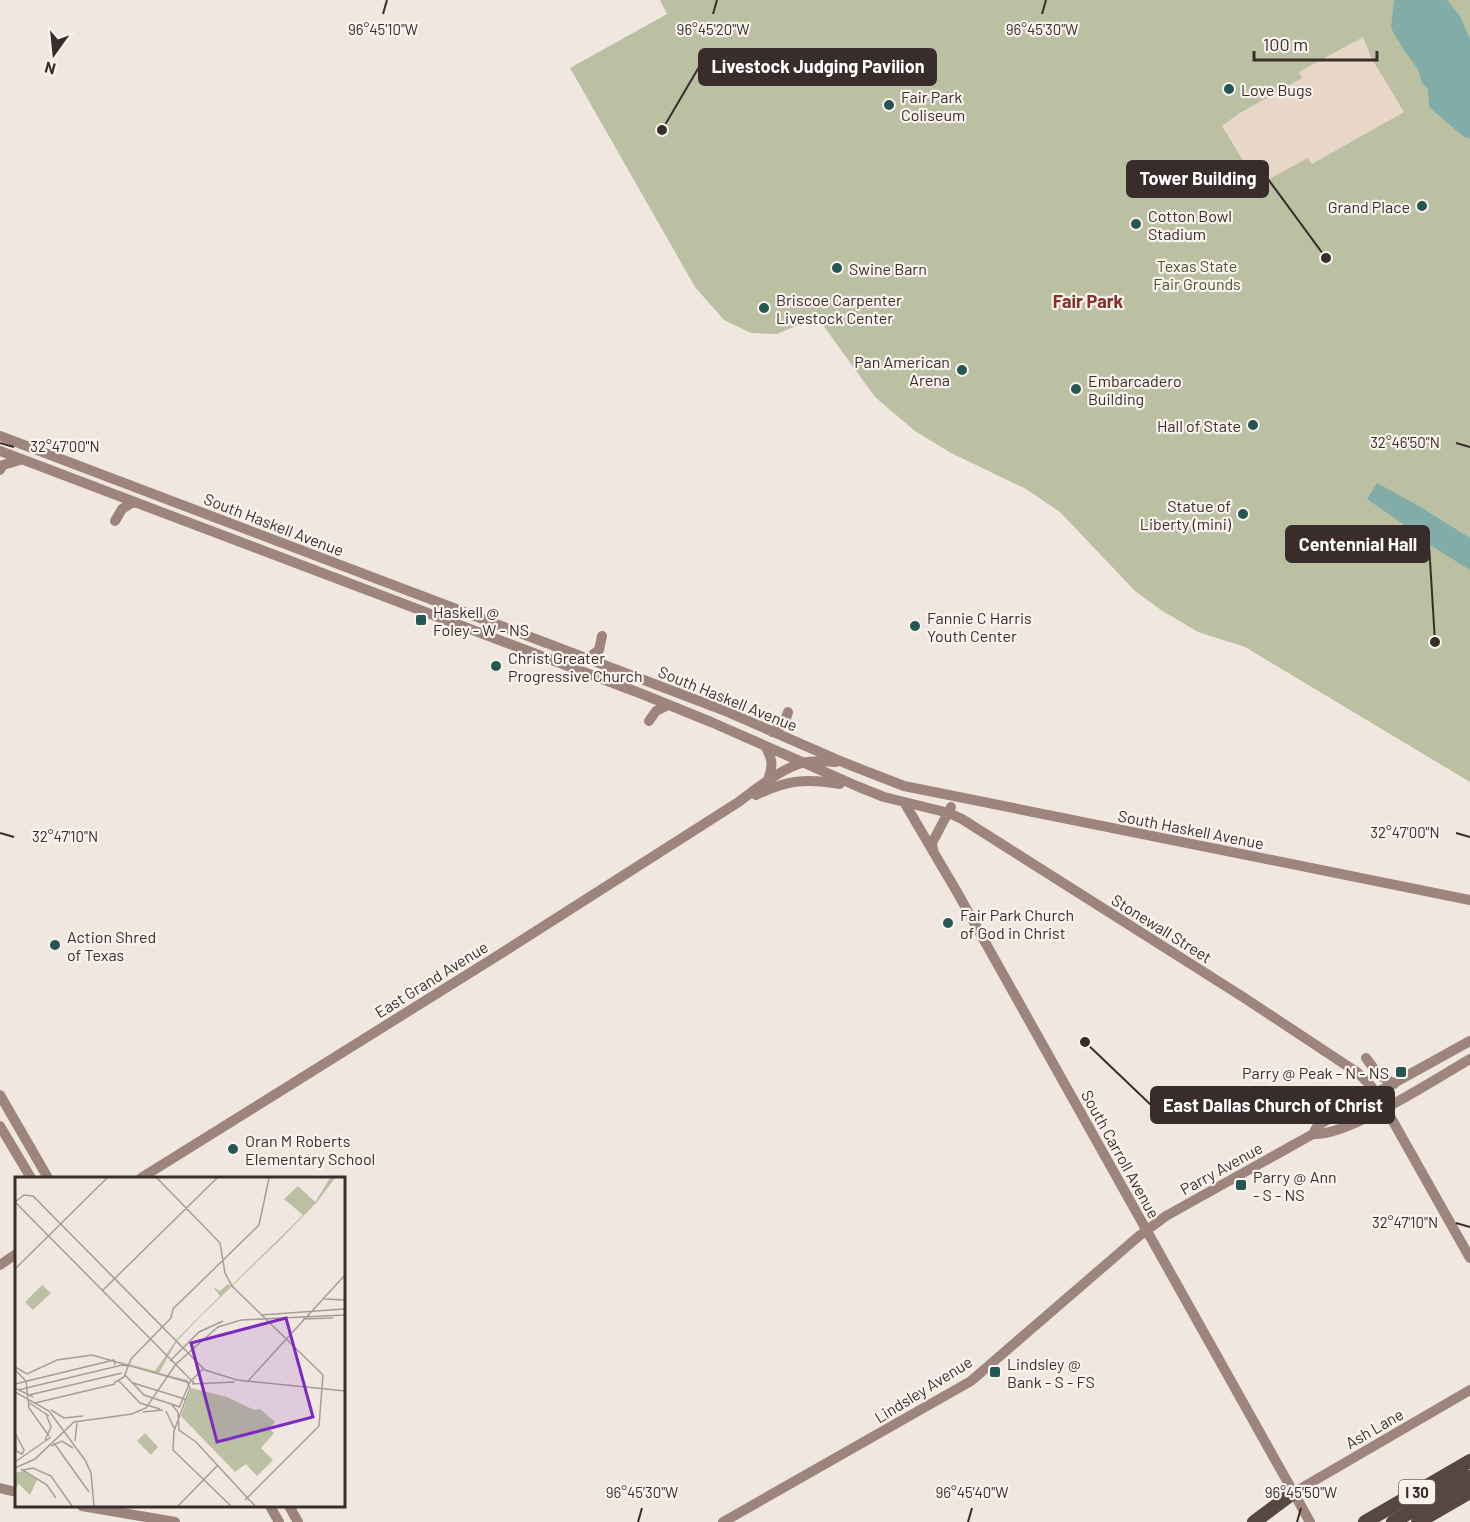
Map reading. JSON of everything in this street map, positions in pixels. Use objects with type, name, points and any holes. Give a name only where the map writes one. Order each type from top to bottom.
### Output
[{"type":"highway","name":"I 30","points":[[1365,1522],[1470,1461]]},
{"type":"highway","points":[[1383,1522],[1470,1472]]},
{"type":"highway","points":[[1393,1522],[1470,1477]]},
{"type":"highway","name":"I 30","points":[[1418,1522],[1470,1492]]},
{"type":"highway","points":[[1254,1522],[1293,1493]]},
{"type":"main road","name":"South Haskell Avenue","points":[[0,436],[723,710],[904,786],[1470,900]]},
{"type":"main road","name":"South Haskell Avenue","points":[[0,451],[668,705],[859,788],[904,802]]},
{"type":"main road","points":[[0,470],[10,461],[22,460]]},
{"type":"main road","points":[[115,521],[122,509],[133,502]]},
{"type":"main road","points":[[587,659],[599,650],[602,636]]},
{"type":"main road","points":[[649,721],[656,711],[668,705]]},
{"type":"main road","points":[[772,732],[783,724],[788,712]]},
{"type":"main road","points":[[794,781],[799,774],[801,743]]},
{"type":"main road","points":[[765,746],[772,764],[768,780]]},
{"type":"main road","points":[[801,763],[819,761],[845,763]]},
{"type":"main road","name":"East Grand Avenue","points":[[144,1177],[497,957],[737,803],[768,780],[801,763]]},
{"type":"main road","name":"East Grand Avenue","points":[[737,803],[776,785],[794,781],[810,780],[859,788]]},
{"type":"main road","points":[[933,850],[932,843],[956,797]]},
{"type":"main road","name":"Stonewall Street","points":[[904,802],[949,813],[982,831],[1358,1073],[1376,1094],[1470,1258]]},
{"type":"main road","name":"South Carroll Avenue","points":[[904,802],[1310,1522]]},
{"type":"main road","name":"Parry Avenue","points":[[1146,1230],[1166,1216],[1313,1134],[1318,1125],[1470,1041]]},
{"type":"main road","points":[[1366,1058],[1378,1074],[1394,1084]]},
{"type":"main road","name":"Parry Avenue","points":[[1313,1134],[1322,1135],[1384,1108],[1470,1059]]},
{"type":"main road","points":[[0,1095],[47,1177]]},
{"type":"main road","points":[[0,1126],[30,1177]]},
{"type":"main road","name":"Lindsley Avenue","points":[[723,1522],[971,1381],[1146,1230]]},
{"type":"main road","points":[[0,1264],[15,1255]]},
{"type":"main road","name":"Ash Lane","points":[[1293,1493],[1470,1390]]},
{"type":"main road","points":[[0,1488],[15,1492]]},
{"type":"main road","points":[[88,1507],[175,1522]]},
{"type":"main road","points":[[271,1507],[279,1522]]},
{"type":"main road","points":[[290,1507],[298,1522]]},
{"type":"green space","name":"Texas State Fair Grounds","points":[[660,0],[1470,0],[1470,782],[1245,647],[1198,632],[1161,610],[1135,591],[1060,512],[1026,489],[951,453],[915,431],[875,397],[817,317],[777,334],[751,333],[724,320],[695,287],[570,68],[667,14]]},
{"type":"shaded area","points":[[1363,37],[1371,57],[1404,112],[1312,164],[1308,158],[1258,185],[1222,126],[1238,114],[1302,78],[1299,72]]},
{"type":"water","points":[[1394,0],[1447,0],[1460,16],[1470,39],[1470,139],[1464,137],[1429,107],[1428,89],[1422,83],[1418,69],[1391,28]]},
{"type":"water","points":[[1377,483],[1470,538],[1470,570],[1408,531],[1409,528],[1367,499]]},
{"type":"place","name":"Love Bugs","points":[[1229,89]]},
{"type":"place","name":"Fair Park Coliseum","points":[[889,105]]},
{"type":"place","name":"Livestock Judging Pavilion","points":[[662,130]]},
{"type":"place","name":"Grand Place","points":[[1422,206]]},
{"type":"place","name":"Cotton Bowl Stadium","points":[[1136,224]]},
{"type":"place","name":"Tower Building","points":[[1326,258]]},
{"type":"place","name":"Swine Barn","points":[[837,268]]},
{"type":"place","name":"Briscoe Carpenter Livestock Center","points":[[764,308]]},
{"type":"place","name":"Pan American Arena","points":[[962,370]]},
{"type":"place","name":"Embarcadero Building","points":[[1076,389]]},
{"type":"place","name":"Hall of State","points":[[1253,425]]},
{"type":"place","name":"Statue of Liberty (mini)","points":[[1243,514]]},
{"type":"place","name":"Haskell @ Foley - W - NS","points":[[421,620]]},
{"type":"place","name":"Fannie C Harris Youth Center","points":[[915,626]]},
{"type":"place","name":"Centennial Hall","points":[[1435,642]]},
{"type":"place","name":"Christ Greater Progressive Church","points":[[496,666]]},
{"type":"place","name":"Fair Park Church of God in Christ","points":[[948,923]]},
{"type":"place","name":"Action Shred of Texas","points":[[55,945]]},
{"type":"place","name":"East Dallas Church of Christ","points":[[1085,1042]]},
{"type":"place","name":"Parry @ Peak - N - NS","points":[[1401,1072]]},
{"type":"place","name":"Oran M Roberts Elementary School","points":[[233,1149]]},
{"type":"place","name":"Parry @ Ann - S - NS","points":[[1241,1185]]},
{"type":"place","name":"Lindsley @ Bank - S - FS","points":[[995,1372]]},
{"type":"district","name":"Fair Park","points":[[1088,301]]}]
